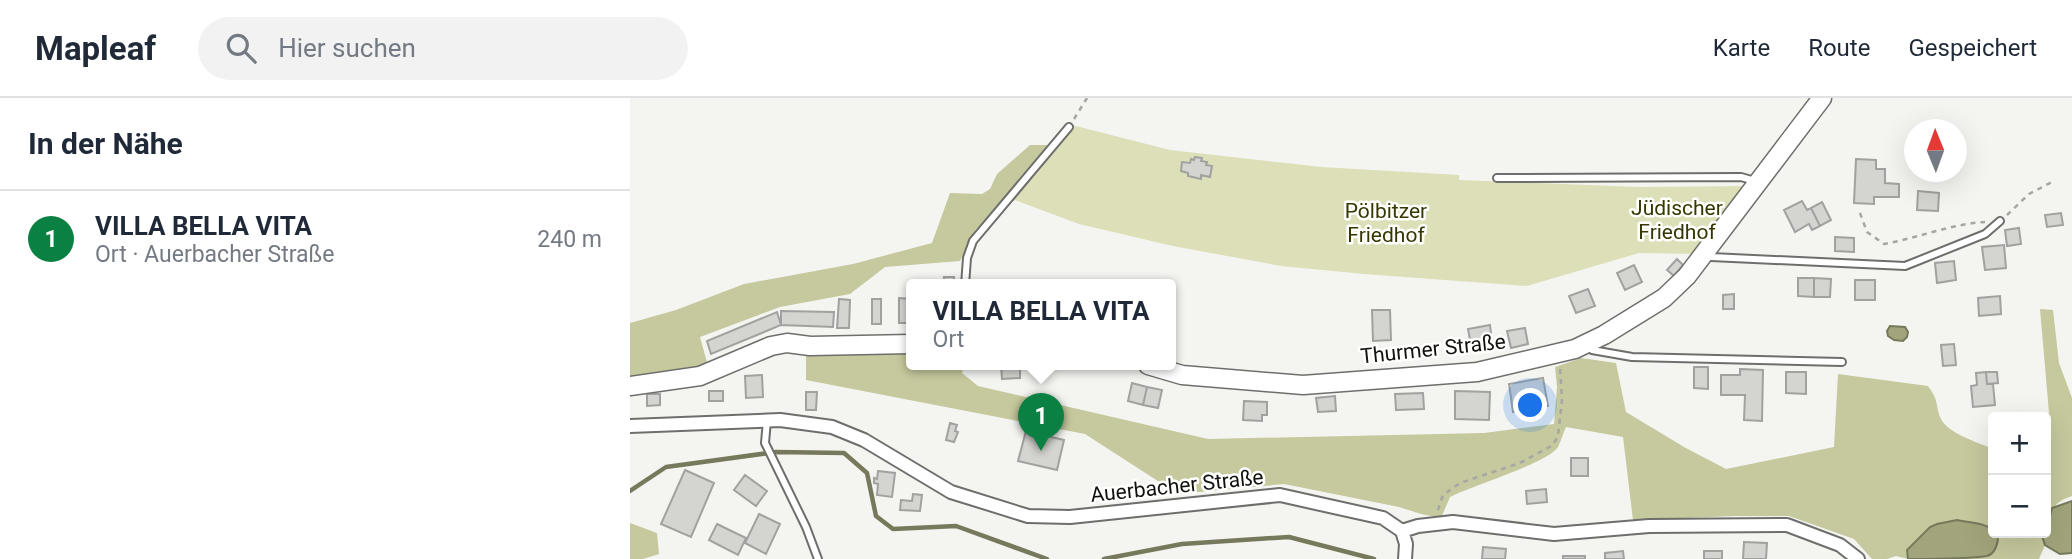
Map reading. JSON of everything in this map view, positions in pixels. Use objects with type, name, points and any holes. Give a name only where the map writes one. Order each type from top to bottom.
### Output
[{"type":"street","name":"Thurmer Straße","points":[[1165,370],[1182,375],[1303,385],[1477,372],[1558,354],[1586,344],[1664,299],[1687,276],[1822,98]]},
{"type":"street","points":[[630,386],[700,376],[771,346],[787,343],[810,346],[906,344]]},
{"type":"street","name":"Auerbacher Straße","points":[[630,426],[780,420],[832,427],[864,440],[951,492],[1028,516],[1070,517],[1280,495],[1383,518],[1402,531]]},
{"type":"street","points":[[1405,559],[1406,544],[1402,531],[1434,523],[1472,523],[1554,534],[1649,526],[1787,525],[1840,545],[1858,559]]},
{"type":"lane","points":[[965,279],[967,258],[973,241],[1069,127]]},
{"type":"lane","points":[[1497,178],[1741,177],[1756,182]]},
{"type":"lane","points":[[1703,254],[1711,257],[1905,266],[1985,234],[2000,221]]},
{"type":"lane","points":[[1586,344],[1592,350],[1632,357],[1842,362]]},
{"type":"lane","points":[[767,420],[765,443],[806,527],[817,559]]},
{"type":"path","points":[[1069,127],[1087,98]]},
{"type":"path","points":[[1860,214],[1867,232],[1884,244],[1973,223],[2000,221],[2029,194],[2052,182]]},
{"type":"path","points":[[1434,523],[1443,495],[1460,483],[1520,463],[1553,445],[1558,436],[1562,400],[1562,374],[1558,354]]},
{"type":"green space","name":"Pölbitzer Friedhof","points":[[1072,125],[1170,150],[1322,167],[1459,175],[1459,180],[1639,187],[1743,186],[1695,254],[1639,253],[1527,286],[1364,274],[1281,266],[1173,246],[1079,224],[1015,200]]},
{"type":"shaded area","points":[[1030,145],[1058,145],[1015,200],[976,229],[960,261],[885,267],[850,294],[780,307],[700,337],[708,366],[703,369],[641,375],[630,379],[630,323],[676,310],[744,284],[853,264],[932,243],[950,193],[982,194],[990,189],[997,174]]},
{"type":"shaded area","points":[[2040,309],[2053,310],[2059,363],[2072,398],[2072,496],[2056,505],[2051,515],[2049,412]]},
{"type":"shaded area","points":[[1890,326],[1905,327],[1907,337],[1903,341],[1894,340],[1888,336]]},
{"type":"shaded area","points":[[806,351],[906,354],[906,370],[962,370],[962,373],[978,386],[1208,439],[1484,433],[1554,424],[1557,387],[1555,367],[1581,358],[1616,363],[1626,412],[1726,469],[1834,447],[1838,374],[1928,386],[1944,423],[1956,433],[1988,447],[1988,526],[1956,521],[1939,524],[1926,532],[1907,553],[1908,559],[1896,556],[1872,559],[1854,539],[1789,516],[1633,520],[1623,437],[1566,427],[1558,447],[1551,453],[1525,467],[1450,497],[1441,518],[1284,484],[1178,494],[1085,434],[806,380]]},
{"type":"shaded area","points":[[2072,501],[2072,553],[2060,554],[2045,545],[2043,538],[2051,538],[2052,508]]},
{"type":"shaded area","points":[[1957,520],[1982,525],[1988,527],[1988,538],[1998,538],[1996,547],[1989,555],[1980,557],[1908,559],[1907,550],[1930,527]]},
{"type":"shaded area","points":[[630,523],[657,533],[659,554],[643,559],[630,559]]},
{"type":"shaded area","points":[[2043,538],[2045,545],[2039,559],[1963,559],[1970,558],[1998,539]]},
{"type":"building","points":[[1195,157],[1202,158],[1201,161],[1207,162],[1206,165],[1212,166],[1210,177],[1201,175],[1201,179],[1181,171],[1182,162],[1190,163]]},
{"type":"building","points":[[1856,159],[1876,160],[1876,169],[1885,169],[1885,183],[1899,184],[1899,197],[1874,197],[1874,204],[1854,203]]},
{"type":"building","points":[[1918,191],[1939,193],[1938,211],[1917,210]]},
{"type":"building","points":[[1802,201],[1807,210],[1811,208],[1820,226],[1812,230],[1809,224],[1795,232],[1784,210]]},
{"type":"building","points":[[1822,202],[1831,220],[1820,226],[1811,208]]},
{"type":"building","points":[[2061,213],[2063,225],[2047,227],[2045,215]]},
{"type":"building","points":[[2019,228],[2021,244],[2007,246],[2005,230]]},
{"type":"building","points":[[1835,237],[1854,238],[1854,252],[1835,251]]},
{"type":"building","points":[[2004,245],[2006,268],[1985,270],[1982,247]]},
{"type":"building","points":[[1677,259],[1683,265],[1674,276],[1667,270]]},
{"type":"building","points":[[1954,261],[1956,280],[1937,283],[1935,263]]},
{"type":"building","points":[[1634,265],[1642,282],[1625,290],[1617,273]]},
{"type":"building","points":[[1798,278],[1814,278],[1814,297],[1798,296]]},
{"type":"building","points":[[1814,278],[1831,279],[1830,297],[1814,297]]},
{"type":"building","points":[[1855,280],[1875,280],[1875,300],[1855,300]]},
{"type":"building","points":[[1588,289],[1595,306],[1576,313],[1569,296]]},
{"type":"building","points":[[1734,294],[1734,309],[1723,309],[1723,295]]},
{"type":"building","points":[[2000,296],[2001,314],[1979,316],[1978,298]]},
{"type":"building","points":[[899,298],[906,299],[906,323],[899,323]]},
{"type":"building","points":[[839,299],[850,300],[849,328],[837,328]]},
{"type":"building","points":[[872,299],[881,299],[881,324],[872,324]]},
{"type":"building","points":[[1372,310],[1390,310],[1391,340],[1373,341]]},
{"type":"building","points":[[781,311],[834,312],[833,327],[781,325]]},
{"type":"building","points":[[777,312],[781,325],[711,354],[707,341]]},
{"type":"building","points":[[1490,325],[1488,342],[1471,345],[1468,329]]},
{"type":"building","points":[[1525,328],[1528,344],[1511,348],[1507,331]]},
{"type":"building","points":[[1954,344],[1956,365],[1943,366],[1941,345]]},
{"type":"building","points":[[1694,367],[1708,367],[1708,389],[1694,388]]},
{"type":"building","points":[[1740,369],[1763,370],[1762,421],[1744,420],[1745,395],[1721,395],[1721,375],[1740,375]]},
{"type":"building","points":[[1001,370],[1020,370],[1020,378],[1002,379]]},
{"type":"building","points":[[1786,372],[1806,372],[1806,394],[1786,393]]},
{"type":"building","points":[[1986,372],[1987,384],[1993,384],[1995,405],[1973,407],[1971,386],[1977,385],[1976,373]]},
{"type":"building","points":[[1986,372],[1997,372],[1998,383],[1987,384]]},
{"type":"building","points":[[762,375],[763,397],[746,398],[745,376]]},
{"type":"building","points":[[1543,378],[1548,406],[1513,412],[1509,384]]},
{"type":"building","points":[[1132,383],[1147,387],[1143,405],[1128,401]]},
{"type":"building","points":[[1147,387],[1162,390],[1158,408],[1143,405]]},
{"type":"building","points":[[709,391],[723,391],[723,401],[709,401]]},
{"type":"building","points":[[1455,391],[1490,392],[1489,420],[1455,419]]},
{"type":"building","points":[[806,392],[817,392],[816,410],[806,410]]},
{"type":"building","points":[[1423,393],[1424,409],[1396,410],[1395,394]]},
{"type":"building","points":[[647,394],[660,394],[660,405],[647,406]]},
{"type":"building","points":[[1335,396],[1336,411],[1318,412],[1316,398]]},
{"type":"building","points":[[1244,401],[1267,402],[1267,415],[1262,415],[1262,421],[1243,420]]},
{"type":"building","points":[[950,423],[957,425],[955,431],[958,432],[954,442],[946,440]]},
{"type":"building","points":[[1026,431],[1064,440],[1057,470],[1018,461]]},
{"type":"building","points":[[1571,458],[1588,458],[1588,476],[1571,476]]},
{"type":"building","points":[[685,470],[714,483],[691,537],[661,524]]},
{"type":"building","points":[[878,471],[895,473],[892,497],[877,495],[878,484],[874,483],[874,478],[877,479]]},
{"type":"building","points":[[745,475],[767,491],[756,506],[734,490]]},
{"type":"building","points":[[1546,489],[1547,502],[1527,504],[1526,491]]},
{"type":"building","points":[[913,494],[922,495],[920,511],[900,510],[901,500],[912,501]]},
{"type":"building","points":[[759,514],[780,524],[766,554],[745,543]]},
{"type":"building","points":[[717,524],[746,538],[738,555],[709,540]]},
{"type":"building","points":[[1744,542],[1767,543],[1766,559],[1743,559]]},
{"type":"building","points":[[1483,547],[1506,549],[1505,559],[1482,559]]},
{"type":"building","points":[[1623,551],[1624,559],[1605,559],[1605,553]]},
{"type":"building","points":[[1704,551],[1722,551],[1722,559],[1704,559]]},
{"type":"building","points":[[1563,556],[1585,556],[1585,559],[1563,559]]},
{"type":"waterway","points":[[630,491],[666,467],[776,452],[844,453],[867,473],[876,516],[893,529],[956,526],[1047,559]]},
{"type":"waterway","points":[[1104,559],[1182,544],[1289,537],[1374,559]]},
{"type":"place","name":"VILLA BELLA VITA","points":[[1041,451]]},
{"type":"park label","name":"Jüdischer Friedhof","points":[[1677,220]]}]
